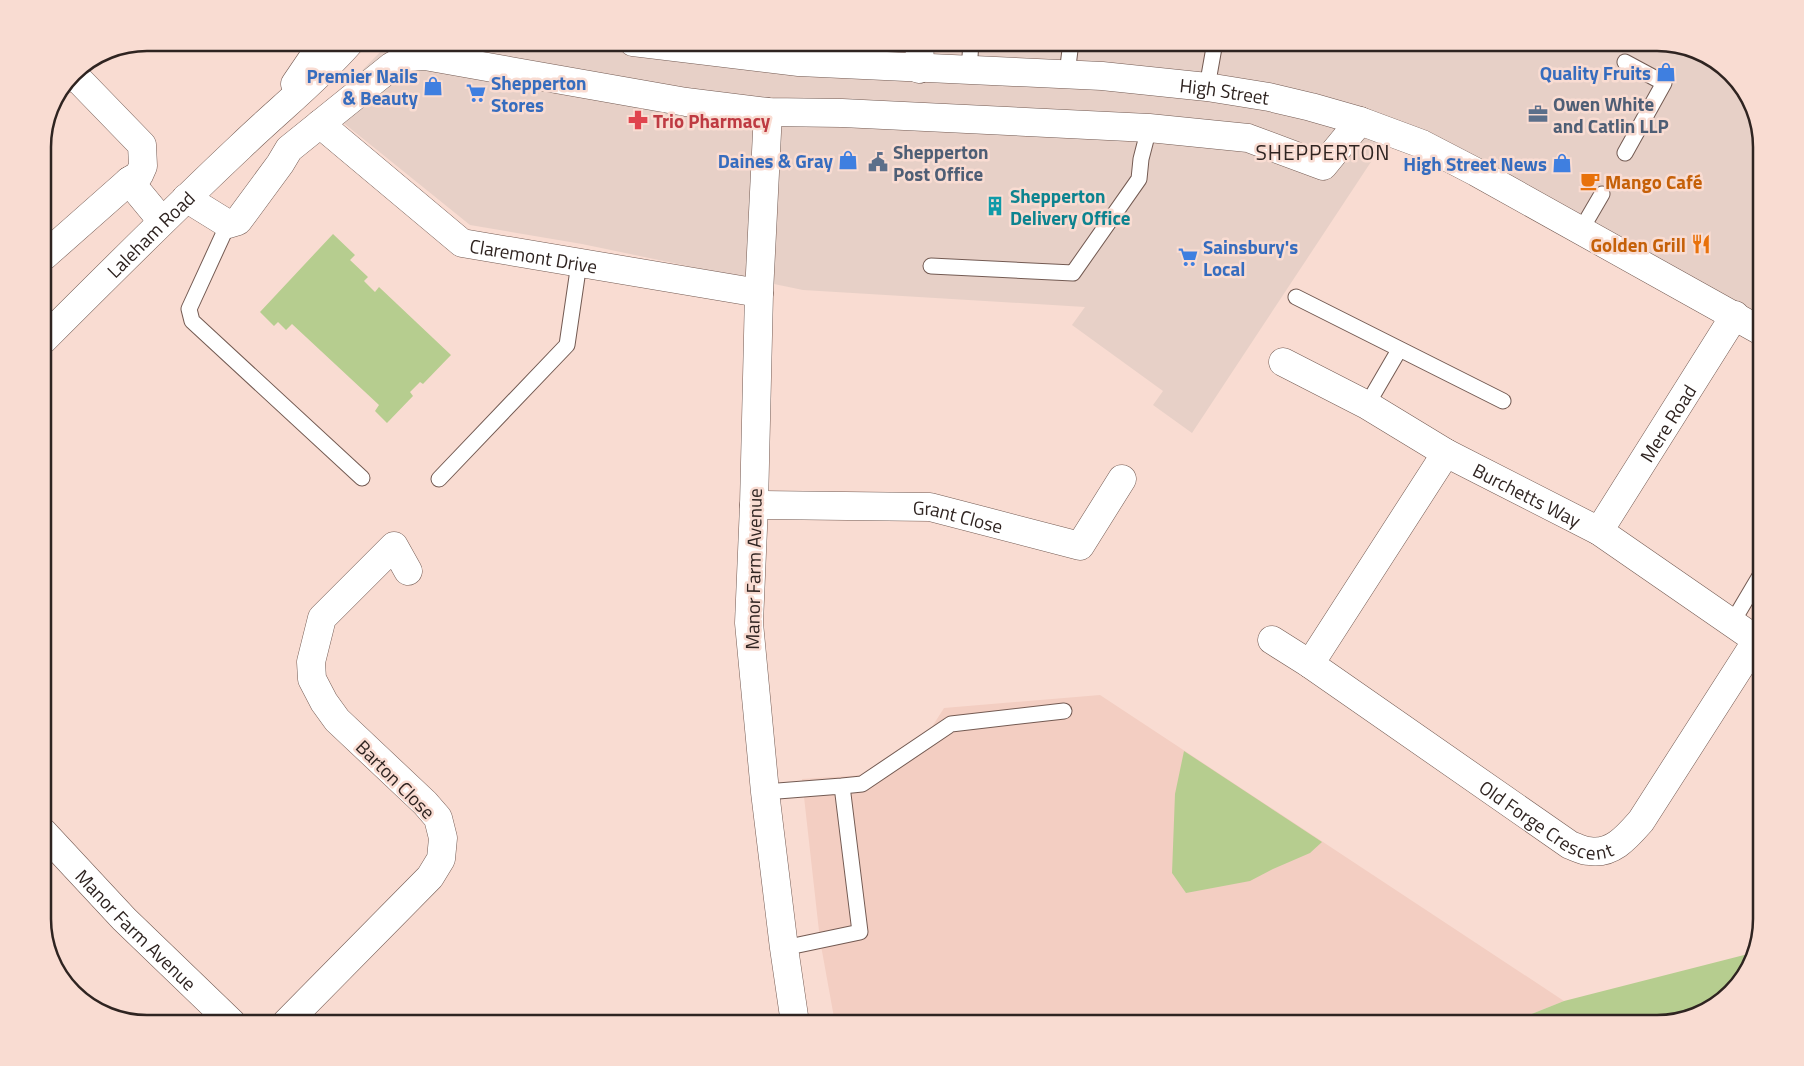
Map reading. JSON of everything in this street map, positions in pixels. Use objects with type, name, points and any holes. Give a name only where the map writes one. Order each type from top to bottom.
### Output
[{"type":"street","name":"Laleham Road","points":[[259,128],[302,76],[315,51]]},
{"type":"street","name":"Laleham Road","points":[[51,332],[162,221],[259,128],[310,85],[342,51]]},
{"type":"street","name":"High Street","points":[[756,51],[799,62],[919,56],[969,71],[1102,76],[1206,87],[1269,97],[1360,122],[1422,144],[1476,172],[1753,326]]},
{"type":"street","points":[[186,198],[228,224],[238,221],[280,164],[288,149],[392,66],[409,57],[425,56],[686,102],[768,112],[842,113],[1149,128],[1248,138],[1323,166],[1360,122]]},
{"type":"street","points":[[51,250],[129,181],[140,175],[143,166],[142,145],[78,80]]},
{"type":"street","name":"Manor Farm Avenue","points":[[768,112],[759,293],[749,623],[765,792],[794,1015]]},
{"type":"street","name":"Claremont Drive","points":[[320,124],[462,243],[759,293]]},
{"type":"street","points":[[129,181],[162,221]]},
{"type":"street","name":"Mere Road","points":[[1598,531],[1735,315]]},
{"type":"street","name":"Burchetts Way","points":[[1283,362],[1367,405],[1446,453],[1598,531],[1753,638]]},
{"type":"street","points":[[1310,664],[1446,453]]},
{"type":"street","name":"Grant Close","points":[[754,505],[930,507],[1080,546],[1122,479]]},
{"type":"street","name":"Barton Close","points":[[295,1015],[430,877],[441,859],[443,838],[438,818],[425,803],[337,720],[324,702],[312,679],[311,662],[322,618],[394,546],[408,571]]},
{"type":"street","name":"Old Forge Crescent","points":[[1272,640],[1310,664],[1570,845],[1589,852],[1613,848],[1628,836],[1641,821],[1753,651]]},
{"type":"street","name":"Manor Farm Avenue","points":[[51,841],[124,920],[223,1015]]},
{"type":"lane","points":[[969,71],[970,51]]},
{"type":"lane","points":[[1067,74],[1070,51]]},
{"type":"lane","points":[[1206,87],[1213,51]]},
{"type":"lane","points":[[1625,62],[1664,83],[1625,153]]},
{"type":"lane","points":[[931,266],[1073,273],[1138,179],[1149,128]]},
{"type":"lane","points":[[1581,230],[1602,194]]},
{"type":"lane","points":[[228,224],[189,309],[192,321],[362,478]]},
{"type":"lane","points":[[439,479],[567,345],[579,263]]},
{"type":"lane","points":[[1296,296],[1399,350],[1503,401]]},
{"type":"lane","points":[[1367,405],[1399,350]]},
{"type":"lane","points":[[1732,623],[1753,588]]},
{"type":"lane","points":[[765,792],[862,784],[951,724],[1064,711]]},
{"type":"lane","points":[[784,948],[860,932],[842,786]]},
{"type":"shaded area","points":[[381,51],[1669,52],[1705,64],[1725,79],[1737,94],[1748,117],[1753,141],[1753,320],[1394,127],[1192,433],[1153,405],[1163,391],[1072,325],[1085,307],[803,290],[582,244],[470,225],[325,108]]},
{"type":"shaded area","points":[[1100,695],[1564,1001],[1529,1015],[834,1015],[820,940],[802,779],[863,775],[930,730],[944,708]]},
{"type":"green space","points":[[333,234],[355,255],[350,260],[368,277],[364,281],[375,292],[379,287],[451,355],[423,384],[420,382],[410,392],[413,396],[387,423],[375,411],[379,405],[292,324],[286,330],[278,322],[274,326],[260,312]]},
{"type":"green space","points":[[1184,751],[1322,842],[1310,853],[1250,881],[1186,893],[1172,873],[1175,794]]},
{"type":"green space","points":[[1745,955],[1740,967],[1725,987],[1705,1002],[1681,1011],[1656,1015],[1529,1015],[1564,1001]]},
{"type":"place","name":"Quality Fruits","points":[[1666,72]]},
{"type":"place","name":"Premier Nails & Beauty","points":[[433,86]]},
{"type":"place","name":"Shepperton Stores","points":[[476,93]]},
{"type":"place","name":"Owen White and Catlin LLP","points":[[1538,114]]},
{"type":"place","name":"Trio Pharmacy","points":[[638,120]]},
{"type":"place","name":"Daines & Gray","points":[[848,160]]},
{"type":"place","name":"Shepperton Post Office","points":[[878,162]]},
{"type":"place","name":"High Street News","points":[[1562,163]]},
{"type":"place","name":"Mango Café","points":[[1590,181]]},
{"type":"place","name":"Shepperton Delivery Office","points":[[995,206]]},
{"type":"place","name":"Golden Grill","points":[[1701,244]]},
{"type":"place","name":"Sainsbury's Local","points":[[1188,257]]},
{"type":"district","name":"SHEPPERTON","points":[[1323,152]]}]
